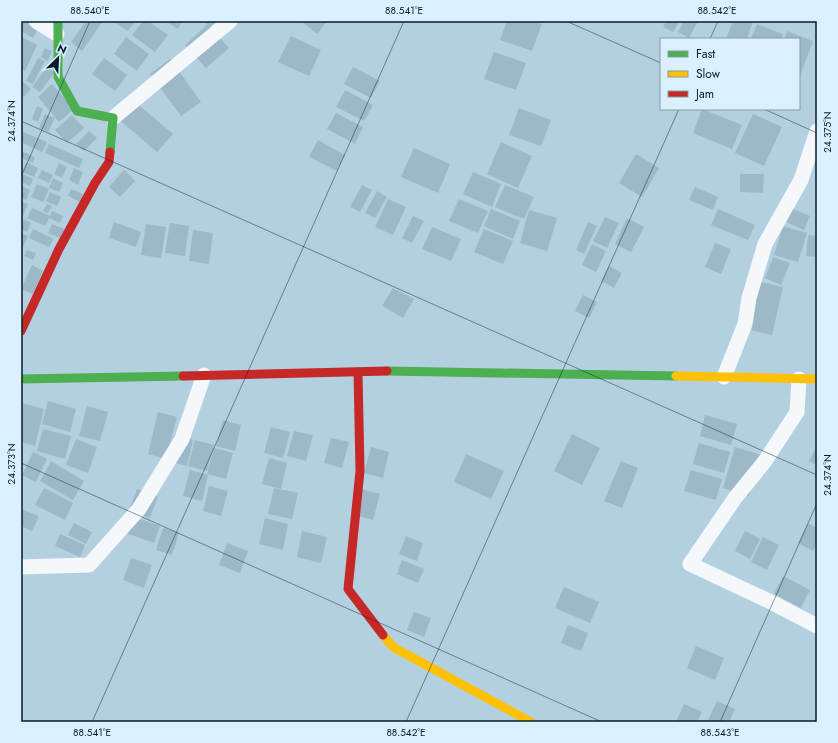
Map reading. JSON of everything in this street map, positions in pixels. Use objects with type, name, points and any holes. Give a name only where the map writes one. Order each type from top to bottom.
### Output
[{"type":"street","points":[[36,21],[58,28],[58,77],[77,111],[113,118]]},
{"type":"street","points":[[21,331],[59,249],[95,183],[109,162],[113,118],[230,21]]},
{"type":"street","points":[[724,378],[745,324],[749,298],[765,244],[801,180],[817,131]]},
{"type":"street","points":[[21,379],[204,374],[416,371],[817,380]]},
{"type":"street","points":[[358,372],[360,471],[348,589],[393,647],[531,722]]},
{"type":"street","points":[[21,567],[89,565],[139,509],[182,439],[204,374]]},
{"type":"street","points":[[799,379],[797,412],[765,461],[736,498],[690,564],[771,602],[817,626]]},
{"type":"building","points":[[21,21],[30,21],[39,26],[33,38],[21,31]]},
{"type":"building","points":[[86,21],[103,21],[82,51],[71,42]]},
{"type":"building","points":[[113,21],[136,21],[128,31]]},
{"type":"building","points":[[143,21],[148,21],[168,35],[155,52],[132,35]]},
{"type":"building","points":[[165,21],[182,21],[178,29]]},
{"type":"building","points":[[204,21],[216,21],[210,27],[229,48],[206,68],[185,45],[207,25]]},
{"type":"building","points":[[301,21],[327,21],[317,34]]},
{"type":"building","points":[[507,21],[534,21],[542,24],[532,51],[500,40]]},
{"type":"building","points":[[666,21],[680,21],[673,32],[663,27]]},
{"type":"building","points":[[684,21],[698,21],[689,38],[678,32]]},
{"type":"building","points":[[733,21],[753,21],[747,38],[726,38]]},
{"type":"building","points":[[757,24],[783,34],[781,38],[751,38]]},
{"type":"building","points":[[787,31],[813,41],[800,76],[800,38],[784,38]]},
{"type":"building","points":[[291,36],[321,50],[309,76],[278,62]]},
{"type":"building","points":[[21,37],[37,45],[25,71],[21,69]]},
{"type":"building","points":[[126,37],[149,54],[137,71],[114,54]]},
{"type":"building","points":[[45,48],[52,51],[48,61],[41,57]]},
{"type":"building","points":[[494,52],[526,63],[516,90],[484,79]]},
{"type":"building","points":[[38,58],[45,61],[33,84],[26,81]]},
{"type":"building","points":[[104,58],[127,75],[115,91],[92,74]]},
{"type":"building","points":[[170,59],[201,102],[181,116],[150,74]]},
{"type":"building","points":[[47,67],[55,72],[40,92],[32,87]]},
{"type":"building","points":[[353,67],[380,81],[371,98],[344,84]]},
{"type":"building","points":[[21,80],[31,89],[24,97],[21,95]]},
{"type":"building","points":[[52,84],[74,109],[59,122],[38,97]]},
{"type":"building","points":[[345,90],[373,105],[364,121],[336,107]]},
{"type":"building","points":[[133,100],[173,134],[157,152],[117,118]]},
{"type":"building","points":[[37,106],[43,109],[38,122],[32,119]]},
{"type":"building","points":[[519,108],[551,120],[541,146],[509,135]]},
{"type":"building","points":[[702,110],[742,125],[732,149],[693,133]]},
{"type":"building","points":[[336,113],[363,127],[355,144],[327,129]]},
{"type":"building","points":[[45,114],[55,118],[48,132],[39,128]]},
{"type":"building","points":[[753,114],[782,127],[764,166],[735,153]]},
{"type":"building","points":[[72,115],[84,128],[67,143],[55,130]]},
{"type":"building","points":[[21,131],[47,142],[42,152],[21,142]]},
{"type":"building","points":[[89,131],[97,138],[84,151],[76,144]]},
{"type":"building","points":[[318,140],[345,155],[337,171],[309,157]]},
{"type":"building","points":[[501,142],[532,156],[518,188],[487,174]]},
{"type":"building","points":[[49,144],[83,159],[79,168],[45,153]]},
{"type":"building","points":[[414,148],[450,164],[438,193],[401,177]]},
{"type":"building","points":[[21,151],[35,157],[33,163],[21,158]]},
{"type":"building","points":[[636,154],[659,168],[642,197],[619,183]]},
{"type":"building","points":[[26,162],[38,168],[34,177],[22,172]]},
{"type":"building","points":[[59,163],[67,167],[62,178],[54,174]]},
{"type":"building","points":[[74,168],[83,172],[78,185],[69,180]]},
{"type":"building","points":[[42,170],[53,175],[49,183],[38,178]]},
{"type":"building","points":[[124,170],[135,181],[120,197],[109,187]]},
{"type":"building","points":[[473,172],[501,184],[492,207],[463,194]]},
{"type":"building","points":[[21,173],[33,179],[30,186],[21,182]]},
{"type":"building","points":[[740,174],[764,174],[763,193],[740,192]]},
{"type":"building","points":[[53,178],[63,183],[59,192],[49,188]]},
{"type":"building","points":[[37,184],[49,189],[43,202],[31,197]]},
{"type":"building","points":[[362,185],[372,190],[360,212],[350,207]]},
{"type":"building","points":[[505,185],[534,197],[524,219],[495,207]]},
{"type":"building","points":[[21,186],[30,190],[26,200],[21,198]]},
{"type":"building","points":[[695,187],[718,197],[713,210],[689,200]]},
{"type":"building","points":[[71,189],[83,194],[80,202],[68,196]]},
{"type":"building","points":[[377,191],[387,197],[375,218],[365,213]]},
{"type":"building","points":[[50,192],[61,197],[57,206],[46,201]]},
{"type":"building","points":[[388,199],[406,207],[393,235],[375,227]]},
{"type":"building","points":[[459,199],[488,211],[478,233],[449,221]]},
{"type":"building","points":[[21,201],[28,204],[21,221]]},
{"type":"building","points":[[47,204],[52,206],[48,213],[43,211]]},
{"type":"building","points":[[788,207],[810,216],[804,230],[782,220]]},
{"type":"building","points":[[32,208],[50,216],[52,211],[63,216],[60,223],[49,218],[45,226],[27,218]]},
{"type":"building","points":[[491,209],[520,221],[513,239],[484,226]]},
{"type":"building","points":[[718,209],[755,225],[748,240],[711,225]]},
{"type":"building","points":[[529,210],[557,218],[547,251],[520,243]]},
{"type":"building","points":[[413,216],[424,221],[412,243],[402,238]]},
{"type":"building","points":[[605,217],[619,223],[607,248],[593,241]]},
{"type":"building","points":[[627,218],[644,227],[631,252],[615,244]]},
{"type":"building","points":[[24,219],[31,223],[27,232],[21,230]]},
{"type":"building","points":[[114,222],[141,232],[136,247],[109,238]]},
{"type":"building","points":[[588,222],[597,226],[584,254],[576,250]]},
{"type":"building","points":[[170,223],[189,226],[185,256],[165,253]]},
{"type":"building","points":[[52,224],[64,229],[60,238],[48,233]]},
{"type":"building","points":[[146,224],[166,227],[161,258],[141,255]]},
{"type":"building","points":[[783,226],[807,233],[798,262],[774,255]]},
{"type":"building","points":[[432,227],[461,239],[451,261],[422,249]]},
{"type":"building","points":[[33,229],[54,239],[49,247],[29,238]]},
{"type":"building","points":[[484,229],[513,241],[503,264],[474,252]]},
{"type":"building","points":[[193,230],[213,233],[209,264],[189,261]]},
{"type":"building","points":[[21,233],[28,236],[21,252]]},
{"type":"building","points":[[808,235],[817,236],[817,257],[806,256]]},
{"type":"building","points":[[715,243],[731,249],[721,274],[705,267]]},
{"type":"building","points":[[592,244],[606,251],[596,272],[582,265]]},
{"type":"building","points":[[27,250],[36,253],[33,260],[24,256]]},
{"type":"building","points":[[773,257],[790,263],[781,285],[765,278]]},
{"type":"building","points":[[32,265],[43,271],[33,294],[21,289]]},
{"type":"building","points":[[609,266],[622,273],[614,288],[601,281]]},
{"type":"building","points":[[757,281],[783,287],[772,335],[746,329]]},
{"type":"building","points":[[393,288],[414,299],[403,318],[382,306]]},
{"type":"building","points":[[583,295],[597,302],[589,318],[575,311]]},
{"type":"building","points":[[48,401],[76,409],[70,432],[42,424]]},
{"type":"building","points":[[22,403],[44,409],[35,446],[21,442]]},
{"type":"building","points":[[87,406],[108,412],[100,441],[79,436]]},
{"type":"building","points":[[158,412],[177,417],[166,459],[148,454]]},
{"type":"building","points":[[705,415],[737,424],[731,445],[700,436]]},
{"type":"building","points":[[223,420],[241,425],[235,451],[216,446]]},
{"type":"building","points":[[271,427],[290,432],[283,458],[264,453]]},
{"type":"building","points":[[43,429],[71,436],[65,459],[37,451]]},
{"type":"building","points":[[294,431],[313,435],[306,461],[287,456]]},
{"type":"building","points":[[572,434],[600,448],[582,485],[554,471]]},
{"type":"building","points":[[175,435],[193,440],[187,466],[168,461]]},
{"type":"building","points":[[331,438],[349,442],[342,468],[324,463]]},
{"type":"building","points":[[76,439],[97,447],[88,473],[66,465]]},
{"type":"building","points":[[195,440],[214,445],[207,471],[188,466]]},
{"type":"building","points":[[699,443],[730,452],[724,473],[693,464]]},
{"type":"building","points":[[817,446],[817,465],[809,461]]},
{"type":"building","points":[[371,447],[389,452],[383,478],[364,473]]},
{"type":"building","points":[[735,447],[761,455],[749,496],[723,488]]},
{"type":"building","points":[[214,448],[233,453],[226,479],[207,474]]},
{"type":"building","points":[[33,452],[47,459],[36,482],[22,475]]},
{"type":"building","points":[[466,454],[504,471],[491,499],[454,482]]},
{"type":"building","points":[[269,458],[287,463],[281,489],[262,484]]},
{"type":"building","points":[[51,461],[84,481],[73,500],[40,481]]},
{"type":"building","points":[[621,461],[638,468],[622,508],[604,501]]},
{"type":"building","points":[[190,470],[208,475],[202,501],[183,496]]},
{"type":"building","points":[[691,470],[722,479],[716,500],[684,491]]},
{"type":"building","points":[[209,486],[228,491],[221,516],[203,511]]},
{"type":"building","points":[[44,488],[73,503],[65,520],[35,505]]},
{"type":"building","points":[[274,488],[298,493],[292,519],[268,514]]},
{"type":"building","points":[[137,489],[158,496],[150,518],[129,511]]},
{"type":"building","points":[[361,489],[380,494],[373,520],[355,515]]},
{"type":"building","points":[[21,509],[39,516],[32,531],[21,526]]},
{"type":"building","points":[[129,515],[160,526],[154,543],[123,532]]},
{"type":"building","points":[[265,518],[288,524],[283,550],[259,544]]},
{"type":"building","points":[[74,523],[92,532],[86,544],[68,535]]},
{"type":"building","points":[[808,523],[817,528],[817,543],[813,551],[798,543]]},
{"type":"building","points":[[163,528],[179,533],[172,555],[156,550]]},
{"type":"building","points":[[302,531],[327,537],[321,563],[297,557]]},
{"type":"building","points":[[745,531],[760,539],[750,559],[735,551]]},
{"type":"building","points":[[60,534],[85,545],[80,557],[55,546]]},
{"type":"building","points":[[406,536],[423,543],[417,561],[399,554]]},
{"type":"building","points":[[763,537],[779,545],[767,570],[751,562]]},
{"type":"building","points":[[227,543],[248,551],[240,573],[219,565]]},
{"type":"building","points":[[131,558],[152,565],[144,588],[123,580]]},
{"type":"building","points":[[402,560],[424,569],[418,583],[397,574]]},
{"type":"building","points":[[783,576],[810,590],[801,608],[774,594]]},
{"type":"building","points":[[564,587],[599,602],[590,623],[555,608]]},
{"type":"building","points":[[414,612],[431,618],[424,637],[407,630]]},
{"type":"building","points":[[568,625],[588,633],[581,651],[561,643]]},
{"type":"building","points":[[696,646],[724,658],[715,680],[687,668]]},
{"type":"building","points":[[717,701],[735,709],[729,722],[712,722],[708,720]]},
{"type":"building","points":[[684,704],[702,712],[697,722],[676,722]]},
{"type":"traffic: fast","points":[[58,21],[58,77],[77,111],[113,118],[110,152]]},
{"type":"traffic: fast","points":[[387,371],[676,376]]},
{"type":"traffic: fast","points":[[21,379],[183,376]]},
{"type":"traffic: slow","points":[[676,376],[817,379]]},
{"type":"traffic: slow","points":[[383,635],[393,647],[531,722]]},
{"type":"traffic: jam","points":[[21,331],[59,249],[95,183],[109,162],[110,152]]},
{"type":"traffic: jam","points":[[183,376],[387,371]]},
{"type":"traffic: jam","points":[[358,372],[360,471],[348,589],[383,635]]}]
